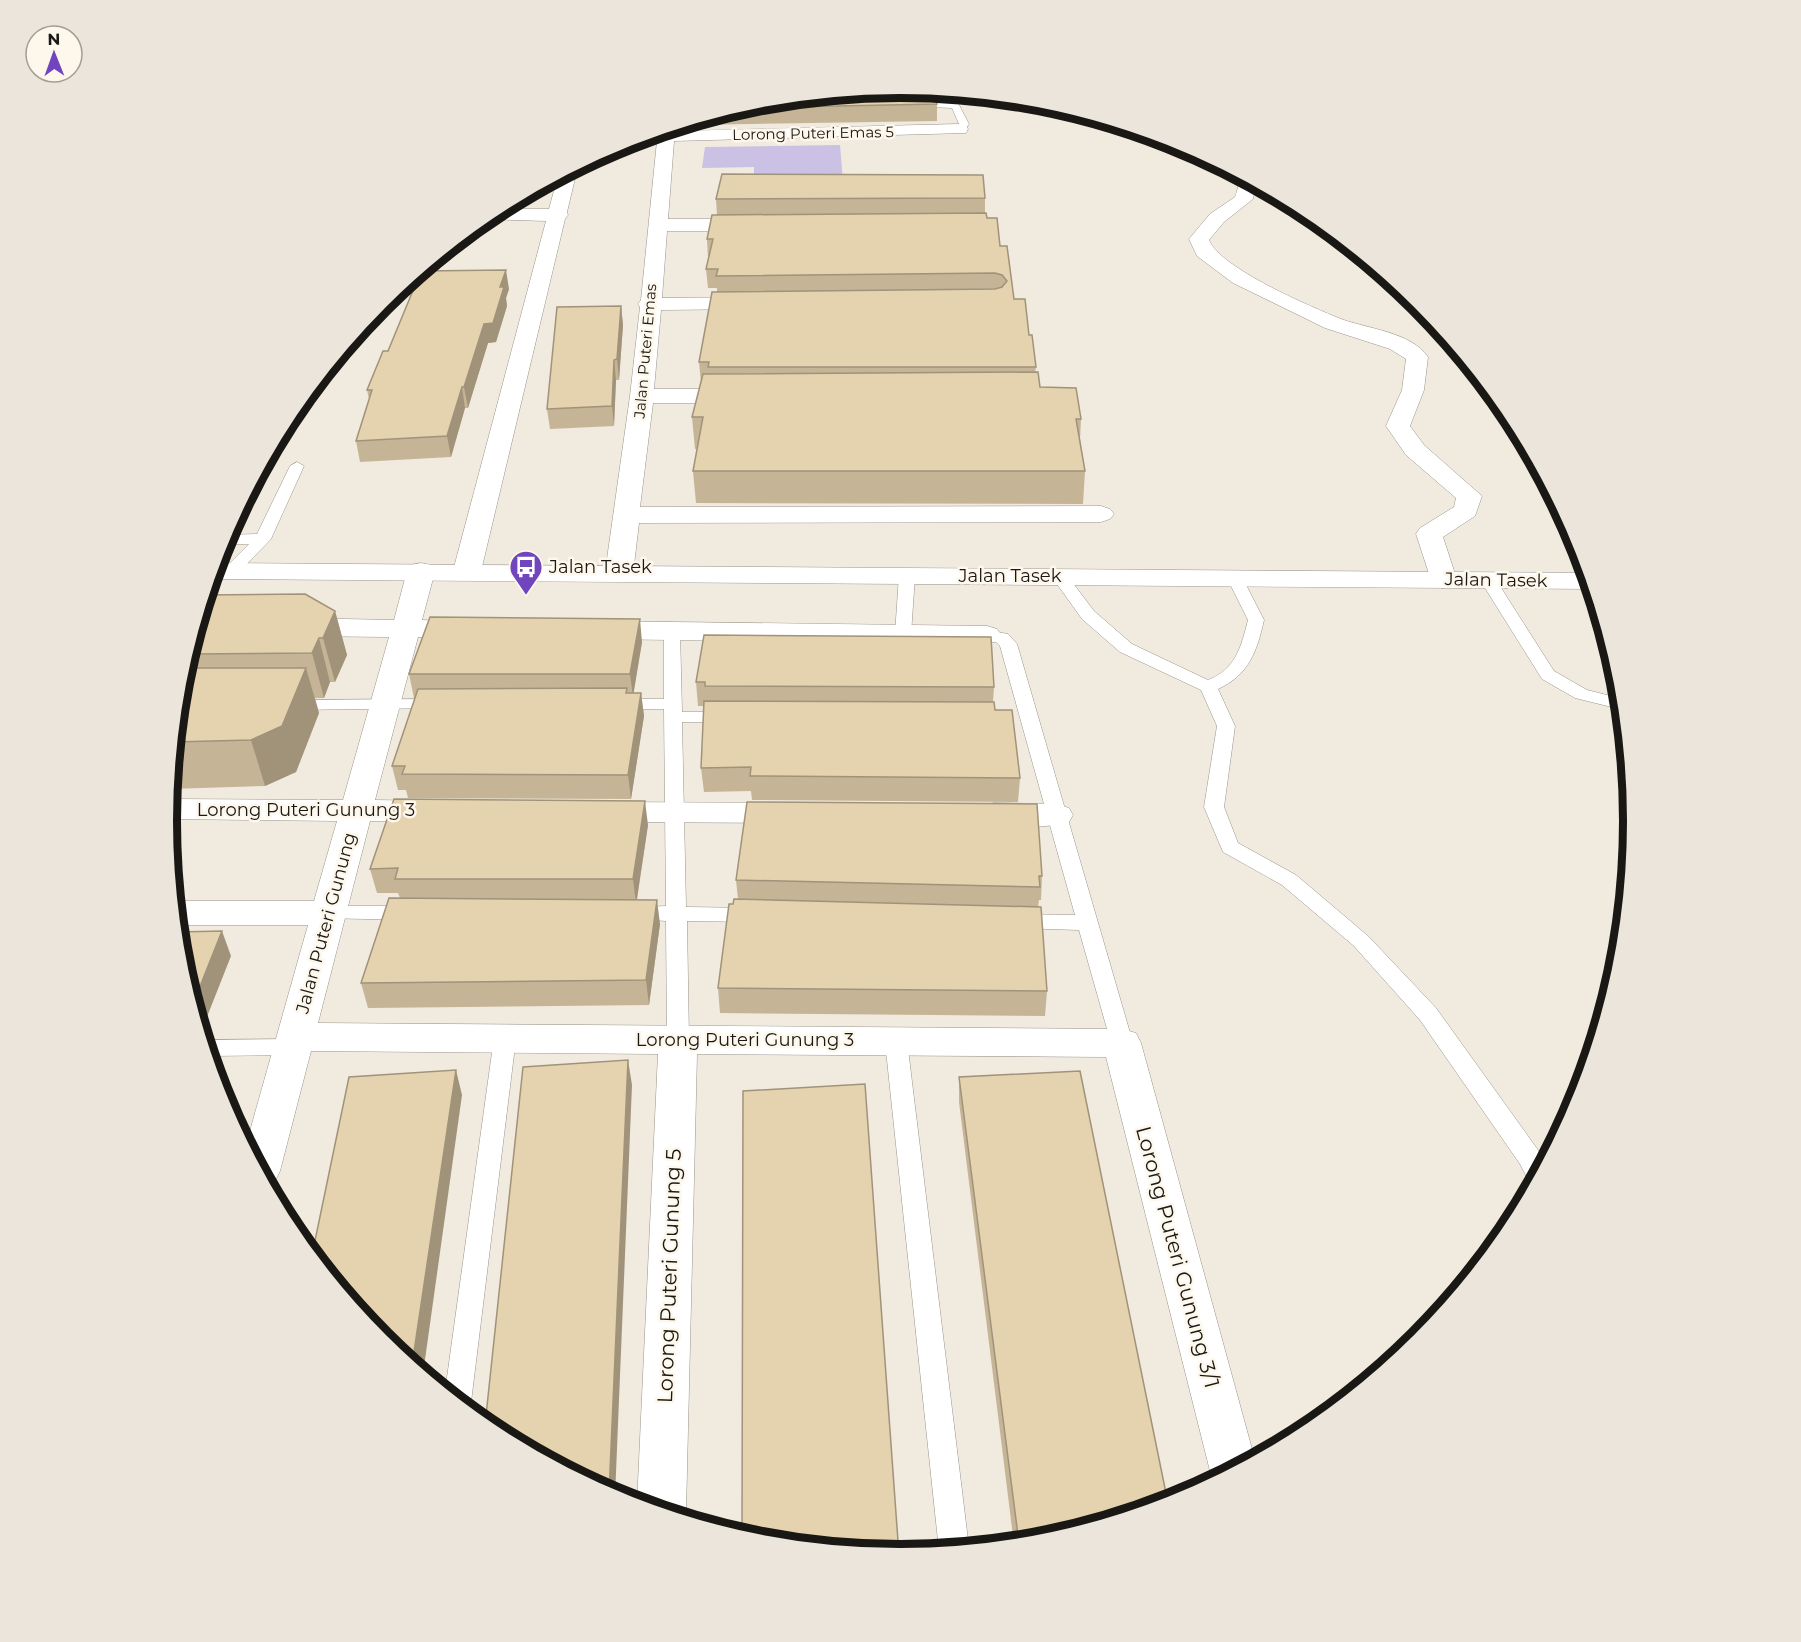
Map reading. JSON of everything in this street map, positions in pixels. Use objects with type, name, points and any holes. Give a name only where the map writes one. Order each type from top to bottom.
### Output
[{"type":"street","name":"Lorong Puteri Emas 5","points":[[681,132],[960,129]]},
{"type":"street","name":"Jalan Puteri Emas","points":[[619,573],[642,396],[648,304],[667,137]]},
{"type":"street","points":[[467,571],[559,215],[566,180]]},
{"type":"street","points":[[1247,186],[1244,198],[1217,218],[1199,238],[1204,252],[1240,279],[1333,323],[1398,345],[1417,357],[1413,390],[1398,426],[1415,450],[1469,496],[1466,511],[1429,534],[1443,580]]},
{"type":"street","points":[[505,215],[559,215]]},
{"type":"street","points":[[657,225],[773,225]]},
{"type":"street","points":[[648,304],[780,302]]},
{"type":"street","points":[[642,396],[760,396]]},
{"type":"street","points":[[626,515],[1101,514]]},
{"type":"street","name":"Jalan Tasek","points":[[222,571],[1583,581]]},
{"type":"street","name":"Jalan Puteri Gunung","points":[[262,1160],[421,571]]},
{"type":"street","points":[[266,627],[498,629]]},
{"type":"street","points":[[568,630],[987,635]]},
{"type":"street","name":"Lorong Puteri Gunung 3","points":[[178,809],[463,811]]},
{"type":"street","points":[[569,812],[819,813]]},
{"type":"street","points":[[962,814],[1057,815]]},
{"type":"street","points":[[183,913],[329,913]]},
{"type":"street","name":"Lorong Puteri Gunung 3","points":[[294,1042],[505,1038],[1122,1043]]},
{"type":"street","name":"Lorong Puteri Gunung 5","points":[[661,1503],[678,1040]]},
{"type":"street","name":"Lorong Puteri Gunung 3/1","points":[[1122,1043],[1232,1464]]},
{"type":"lane","points":[[894,104],[955,105],[964,124],[960,129]]},
{"type":"lane","points":[[222,571],[263,538],[297,466]]},
{"type":"lane","points":[[234,539],[263,538]]},
{"type":"lane","points":[[903,634],[907,576]]},
{"type":"lane","points":[[1060,577],[1088,615],[1126,648],[1208,687],[1226,726],[1214,807],[1230,847],[1289,880],[1361,941],[1428,1014],[1535,1168]]},
{"type":"lane","points":[[1208,687],[1226,680],[1246,659],[1254,630],[1256,620],[1235,578]]},
{"type":"lane","points":[[1488,580],[1548,675],[1581,694],[1614,703]]},
{"type":"lane","points":[[672,631],[678,1040]]},
{"type":"lane","points":[[987,635],[1002,638],[1008,644],[1122,1043]]},
{"type":"lane","points":[[270,705],[457,704]]},
{"type":"lane","points":[[600,704],[744,717]]},
{"type":"lane","points":[[1005,718],[1029,718]]},
{"type":"lane","points":[[329,913],[434,913]]},
{"type":"lane","points":[[608,913],[771,915]]},
{"type":"lane","points":[[994,921],[1088,923]]},
{"type":"lane","points":[[458,1393],[505,1038]]},
{"type":"lane","points":[[896,1041],[953,1542]]},
{"type":"lane","points":[[213,1048],[294,1042]]},
{"type":"shaded area","points":[[840,145],[843,181],[754,182],[754,167],[702,168],[705,147]]},
{"type":"building","points":[[900,98],[936,99],[937,104],[786,107],[853,99]]},
{"type":"building","points":[[722,174],[983,175],[985,198],[716,199]]},
{"type":"building","points":[[986,213],[987,218],[997,218],[1000,246],[1007,246],[1014,299],[1025,299],[1029,335],[1032,335],[1036,367],[708,367],[709,362],[699,362],[712,292],[995,289],[1002,287],[1007,281],[1002,275],[995,273],[716,276],[718,269],[706,269],[713,239],[707,239],[712,215]]},
{"type":"building","points":[[506,270],[500,287],[504,287],[493,323],[484,324],[447,436],[356,441],[372,390],[367,390],[383,351],[388,351],[416,284],[431,271]]},
{"type":"building","points":[[621,306],[617,359],[614,360],[612,406],[547,409],[557,307]]},
{"type":"building","points":[[1038,372],[1040,387],[1076,388],[1081,419],[1076,419],[1085,471],[693,471],[703,417],[692,417],[703,374]]},
{"type":"building","points":[[305,594],[335,611],[323,638],[319,638],[312,653],[197,654],[213,595]]},
{"type":"building","points":[[430,617],[640,619],[630,674],[409,674]]},
{"type":"building","points":[[704,635],[991,637],[994,687],[705,686],[705,682],[696,682]]},
{"type":"building","points":[[194,668],[306,668],[282,726],[251,740],[182,742]]},
{"type":"building","points":[[627,688],[626,693],[641,693],[628,775],[402,774],[405,766],[392,766],[418,689]]},
{"type":"building","points":[[704,701],[994,702],[995,710],[1012,710],[1020,778],[750,776],[751,767],[701,768]]},
{"type":"building","points":[[394,799],[645,801],[633,879],[395,879],[398,868],[370,869]]},
{"type":"building","points":[[747,802],[1037,804],[1042,876],[1039,876],[1040,887],[736,880]]},
{"type":"building","points":[[389,898],[657,900],[646,980],[361,983]]},
{"type":"building","points":[[734,899],[1041,907],[1047,991],[718,988],[729,904],[733,904]]},
{"type":"building","points":[[222,931],[198,991],[191,962],[186,932]]},
{"type":"building","points":[[628,1060],[609,1483],[539,1448],[486,1414],[523,1067]]},
{"type":"building","points":[[456,1070],[413,1356],[357,1298],[314,1244],[349,1077]]},
{"type":"building","points":[[1080,1071],[1166,1493],[1088,1520],[1018,1535],[959,1077]]},
{"type":"building","points":[[865,1084],[898,1544],[853,1543],[806,1538],[742,1527],[743,1091]]},
{"type":"place","name":"Jalan Tasek","points":[[526,596]]}]
